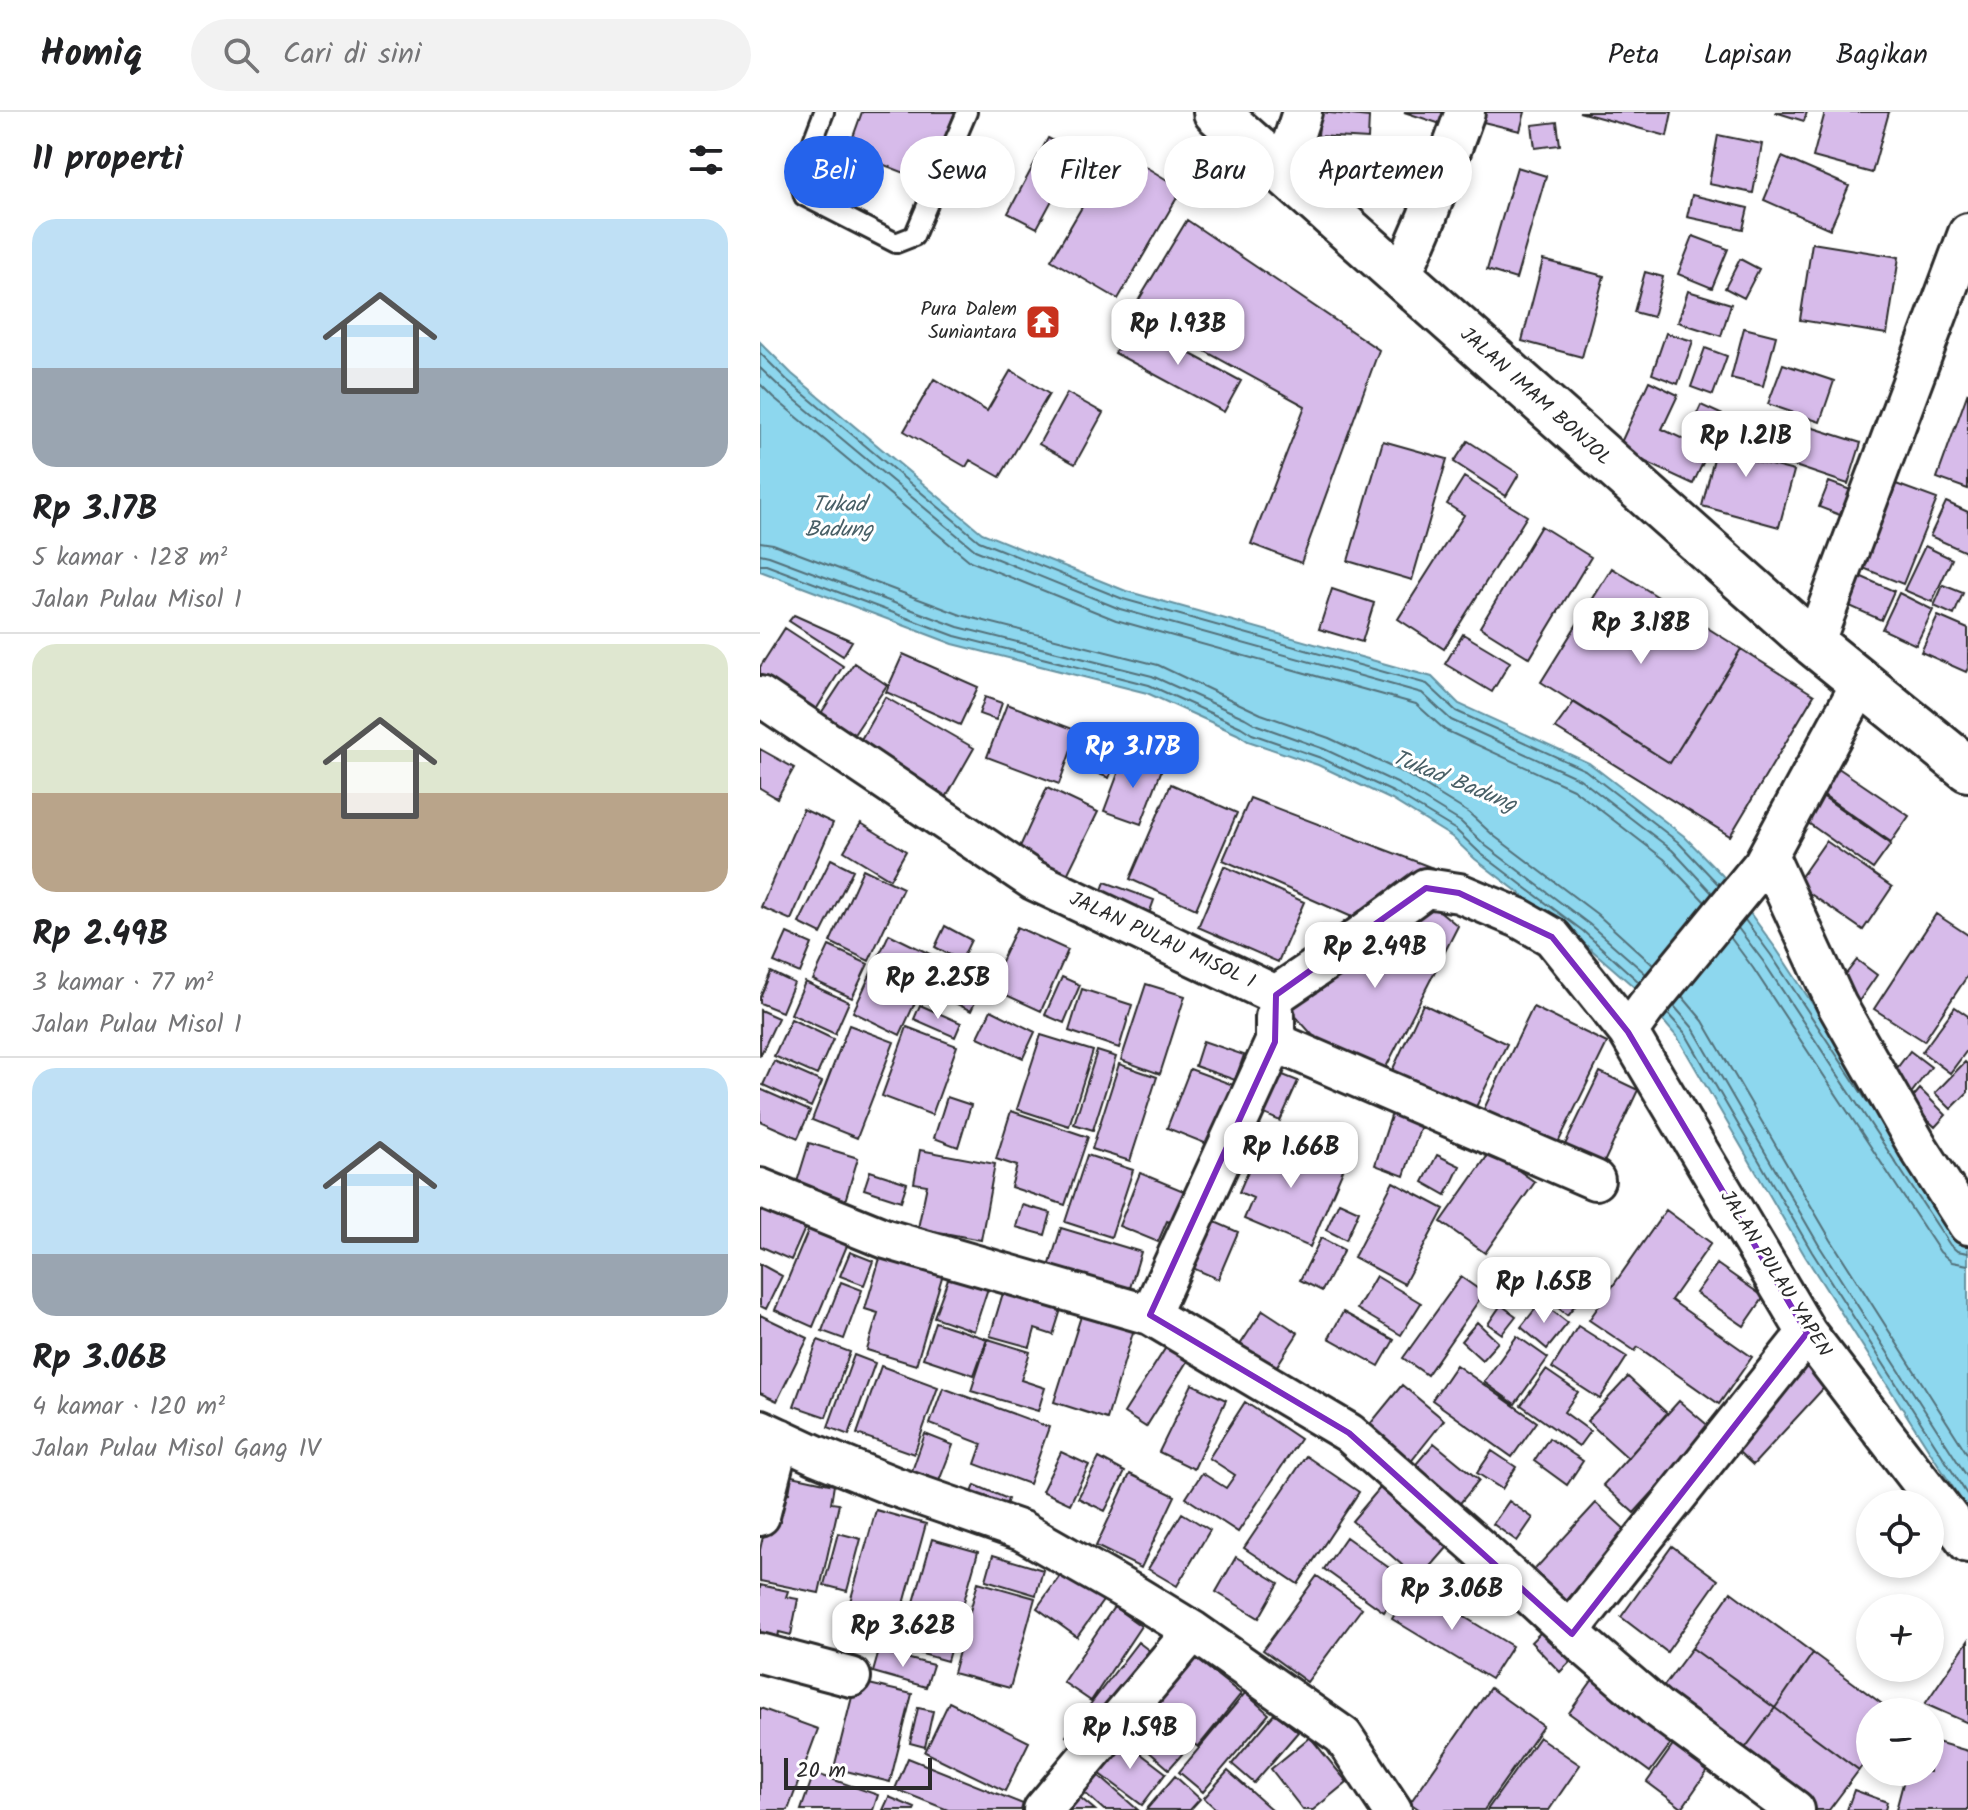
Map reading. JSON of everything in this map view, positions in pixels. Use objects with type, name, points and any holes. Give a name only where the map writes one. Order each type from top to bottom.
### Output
[{"type":"highway","name":"JALAN IMAM BONJOL","points":[[1216,112],[1814,644],[1968,769]]},
{"type":"street","points":[[1283,171],[1302,112]]},
{"type":"street","points":[[1401,277],[1427,217],[1465,112]]},
{"type":"street","points":[[1814,644],[1968,233]]},
{"type":"street","points":[[1637,1019],[1766,860],[1861,683]]},
{"type":"street","name":"JALAN PULAU MISOL 1","points":[[760,696],[1033,880],[1276,995],[1426,888],[1459,893],[1519,918],[1552,937],[1637,1019]]},
{"type":"street","points":[[1766,860],[1837,1005],[1918,1147],[1968,1225]]},
{"type":"street","points":[[1150,1315],[1275,1042],[1276,995]]},
{"type":"street","name":"JALAN PULAU YAPEN","points":[[1637,1019],[1807,1333],[1968,1543]]},
{"type":"street","points":[[1275,1042],[1595,1180]]},
{"type":"street","points":[[760,1188],[886,1239],[1150,1315],[1349,1433],[1658,1709],[1795,1810]]},
{"type":"street","points":[[1572,1634],[1580,1618],[1807,1333]]},
{"type":"street","points":[[760,1516],[770,1433],[893,1486],[1022,1531],[1193,1631],[1343,1736],[1392,1810]]},
{"type":"street","points":[[1043,1810],[1193,1631]]},
{"type":"street","points":[[760,1653],[851,1677]]},
{"type":"lane","points":[[824,112],[801,172],[804,196],[896,243],[914,236],[967,112]]},
{"type":"highlighted area","points":[[1426,888],[1459,893],[1552,937],[1628,1032],[1807,1333],[1572,1634],[1349,1433],[1150,1315],[1275,1042],[1276,995]]},
{"type":"water","name":"Tukad Badung","points":[[760,342],[792,374],[982,533],[1126,591],[1432,677],[1459,704],[1589,763],[1684,836],[1722,875],[1777,950],[1968,1240],[1968,1511],[1805,1256],[1678,1038],[1633,986],[1452,837],[1392,800],[1318,765],[1248,741],[1147,693],[953,644],[760,571]]},
{"type":"building","points":[[862,112],[955,112],[946,136],[900,136],[900,171],[884,165],[884,136],[853,136]]},
{"type":"building","points":[[1320,112],[1369,117],[1368,136],[1318,136]]},
{"type":"building","points":[[1404,112],[1455,112],[1450,127]]},
{"type":"building","points":[[1478,112],[1525,112],[1520,131],[1475,120]]},
{"type":"building","points":[[1579,112],[1672,112],[1667,136]]},
{"type":"building","points":[[1775,112],[1807,112],[1804,121]]},
{"type":"building","points":[[1825,112],[1889,112],[1872,173],[1813,157]]},
{"type":"building","points":[[1557,122],[1560,145],[1535,148],[1532,125]]},
{"type":"building","points":[[1718,135],[1762,144],[1753,193],[1709,184]]},
{"type":"building","points":[[1782,157],[1849,186],[1830,229],[1764,200]]},
{"type":"building","points":[[1517,167],[1546,176],[1516,279],[1487,270]]},
{"type":"building","points":[[1148,168],[1164,178],[1164,208],[1171,208],[1118,299],[1051,260],[1081,208],[1148,208]]},
{"type":"building","points":[[1031,170],[1031,208],[1048,208],[1037,228],[1008,213],[1011,208],[1015,208],[1015,200]]},
{"type":"building","points":[[1692,195],[1748,208],[1743,229],[1687,217]]},
{"type":"building","points":[[1187,220],[1379,350],[1301,563],[1251,544],[1305,406],[1132,311]]},
{"type":"building","points":[[1693,236],[1728,249],[1712,288],[1678,274]]},
{"type":"building","points":[[1812,243],[1899,257],[1887,334],[1800,320]]},
{"type":"building","points":[[1740,259],[1759,269],[1744,298],[1725,288]]},
{"type":"building","points":[[1543,260],[1604,276],[1582,357],[1522,341]]},
{"type":"building","points":[[1645,272],[1663,277],[1653,317],[1634,312]]},
{"type":"building","points":[[1688,291],[1731,304],[1721,336],[1678,322]]},
{"type":"building","points":[[1131,322],[1241,381],[1224,412],[1115,353]]},
{"type":"building","points":[[1744,328],[1776,336],[1763,386],[1731,378]]},
{"type":"building","points":[[1666,333],[1693,341],[1678,384],[1652,374]]},
{"type":"building","points":[[1705,348],[1727,356],[1713,395],[1691,387]]},
{"type":"building","points":[[1783,364],[1834,381],[1820,422],[1768,404]]},
{"type":"building","points":[[1011,370],[1049,394],[1000,477],[970,460],[966,467],[904,431],[934,379],[987,411]]},
{"type":"building","points":[[1649,381],[1678,395],[1662,429],[1685,440],[1701,405],[1725,416],[1693,484],[1618,449]]},
{"type":"building","points":[[1968,392],[1968,489],[1937,478]]},
{"type":"building","points":[[1067,393],[1103,413],[1075,464],[1039,444]]},
{"type":"building","points":[[1723,423],[1762,433],[1755,461],[1794,471],[1779,527],[1702,506]]},
{"type":"building","points":[[1804,425],[1861,443],[1848,484],[1792,465]]},
{"type":"building","points":[[1383,441],[1447,459],[1412,580],[1348,561]]},
{"type":"building","points":[[1468,441],[1519,474],[1506,496],[1454,462]]},
{"type":"building","points":[[1464,477],[1527,516],[1444,649],[1398,619],[1464,515],[1447,504]]},
{"type":"building","points":[[1829,482],[1856,492],[1845,517],[1819,507]]},
{"type":"building","points":[[1896,484],[1937,499],[1903,584],[1863,568]]},
{"type":"building","points":[[1946,502],[1968,512],[1968,553],[1930,536]]},
{"type":"building","points":[[1541,526],[1591,557],[1530,658],[1480,627]]},
{"type":"building","points":[[1925,546],[1952,559],[1932,602],[1904,590]]},
{"type":"building","points":[[1612,568],[1741,649],[1670,763],[1541,682]]},
{"type":"building","points":[[1855,574],[1894,591],[1881,620],[1843,603]]},
{"type":"building","points":[[1943,585],[1963,593],[1954,615],[1934,606]]},
{"type":"building","points":[[1332,589],[1374,603],[1362,642],[1319,629]]},
{"type":"building","points":[[1899,593],[1933,610],[1916,645],[1882,629]]},
{"type":"building","points":[[794,615],[852,641],[843,656],[789,621]]},
{"type":"building","points":[[1938,616],[1968,629],[1966,672],[1921,652]]},
{"type":"building","points":[[785,628],[843,666],[809,721],[773,683],[760,674],[760,667]]},
{"type":"building","points":[[1463,634],[1510,662],[1492,692],[1445,664]]},
{"type":"building","points":[[1741,649],[1814,695],[1730,836],[1555,728],[1574,702],[1670,763]]},
{"type":"building","points":[[903,654],[978,687],[960,725],[886,692]]},
{"type":"building","points":[[854,663],[887,685],[845,748],[812,727]]},
{"type":"building","points":[[885,697],[974,748],[944,801],[855,750]]},
{"type":"building","points":[[985,697],[1002,703],[996,720],[979,714]]},
{"type":"building","points":[[1007,704],[1078,731],[1059,784],[987,757]]},
{"type":"building","points":[[1085,734],[1121,748],[1109,778],[1073,764]]},
{"type":"building","points":[[760,749],[794,768],[777,798],[760,788]]},
{"type":"building","points":[[1125,755],[1162,769],[1141,824],[1104,811]]},
{"type":"building","points":[[1828,761],[1909,816],[1891,842],[1811,786]]},
{"type":"building","points":[[1171,784],[1237,813],[1196,909],[1130,879]]},
{"type":"building","points":[[1047,788],[1098,812],[1067,875],[1018,851]]},
{"type":"building","points":[[1815,791],[1891,844],[1873,869],[1797,815]]},
{"type":"building","points":[[1250,798],[1433,868],[1352,917],[1223,860]]},
{"type":"building","points":[[803,809],[833,823],[791,920],[761,907]]},
{"type":"building","points":[[861,823],[906,851],[890,879],[844,851]]},
{"type":"building","points":[[1826,841],[1892,887],[1863,930],[1796,884]]},
{"type":"building","points":[[831,859],[853,870],[821,934],[799,923]]},
{"type":"building","points":[[1224,866],[1304,902],[1278,962],[1198,927]]},
{"type":"building","points":[[863,869],[903,888],[869,961],[830,942]]},
{"type":"building","points":[[1105,882],[1154,900],[1145,925],[1096,906]]},
{"type":"building","points":[[1430,903],[1458,926],[1383,1073],[1325,1049],[1282,1001]]},
{"type":"building","points":[[1936,914],[1968,935],[1968,975],[1924,1041],[1874,1009]]},
{"type":"building","points":[[945,926],[971,940],[961,961],[935,947]]},
{"type":"building","points":[[1017,927],[1068,950],[1041,1011],[989,987]]},
{"type":"building","points":[[787,933],[812,944],[800,973],[774,962]]},
{"type":"building","points":[[889,934],[936,957],[900,1035],[853,1012]]},
{"type":"building","points":[[829,946],[868,964],[852,998],[813,980]]},
{"type":"building","points":[[967,957],[991,968],[971,1011],[947,999]]},
{"type":"building","points":[[1857,960],[1877,975],[1857,1004],[1835,988]]},
{"type":"building","points":[[771,972],[794,983],[782,1012],[760,1003]]},
{"type":"building","points":[[1062,977],[1080,985],[1064,1023],[1045,1015]]},
{"type":"building","points":[[805,982],[849,1002],[835,1034],[791,1014]]},
{"type":"building","points":[[1146,984],[1185,996],[1160,1074],[1121,1060]]},
{"type":"building","points":[[1082,989],[1132,1005],[1119,1048],[1069,1031]]},
{"type":"building","points":[[1423,1004],[1507,1044],[1473,1113],[1391,1073]]},
{"type":"building","points":[[920,1005],[961,1023],[955,1037],[914,1019]]},
{"type":"building","points":[[1533,1007],[1607,1043],[1555,1149],[1482,1113]]},
{"type":"building","points":[[1955,1007],[1968,1016],[1968,1049],[1950,1073],[1922,1052]]},
{"type":"building","points":[[760,1010],[778,1018],[760,1056]]},
{"type":"building","points":[[991,1010],[1035,1032],[1023,1058],[978,1037]]},
{"type":"building","points":[[791,1019],[833,1039],[817,1075],[774,1056]]},
{"type":"building","points":[[849,1025],[894,1042],[857,1138],[812,1120]]},
{"type":"building","points":[[907,1027],[957,1046],[932,1115],[882,1096]]},
{"type":"building","points":[[1041,1035],[1093,1051],[1069,1126],[1017,1109]]},
{"type":"building","points":[[1203,1041],[1244,1055],[1235,1080],[1195,1066]]},
{"type":"building","points":[[1097,1051],[1116,1057],[1093,1130],[1074,1124]]},
{"type":"building","points":[[1910,1051],[1931,1067],[1909,1096],[1888,1080]]},
{"type":"building","points":[[774,1061],[822,1082],[811,1107],[763,1085]]},
{"type":"building","points":[[1965,1062],[1968,1065],[1968,1092],[1951,1109],[1935,1093]]},
{"type":"building","points":[[1119,1064],[1157,1077],[1130,1161],[1092,1149]]},
{"type":"building","points":[[1190,1069],[1236,1086],[1212,1146],[1167,1128]]},
{"type":"building","points":[[1268,1069],[1298,1081],[1280,1121],[1251,1108]]},
{"type":"building","points":[[1600,1072],[1638,1090],[1599,1173],[1560,1155]]},
{"type":"building","points":[[760,1089],[810,1111],[798,1138],[760,1121]]},
{"type":"building","points":[[1920,1089],[1946,1115],[1935,1127],[1909,1102]]},
{"type":"building","points":[[947,1097],[971,1105],[958,1147],[934,1138]]},
{"type":"building","points":[[1011,1111],[1088,1137],[1065,1205],[1011,1187],[1017,1166],[996,1159]]},
{"type":"building","points":[[1392,1113],[1422,1122],[1404,1176],[1375,1165]]},
{"type":"building","points":[[1279,1136],[1345,1165],[1310,1247],[1244,1219],[1253,1198],[1239,1192],[1255,1155],[1269,1161]]},
{"type":"building","points":[[809,1143],[858,1158],[842,1211],[793,1195]]},
{"type":"building","points":[[920,1150],[995,1164],[981,1240],[918,1228],[927,1185],[914,1183]]},
{"type":"building","points":[[1491,1151],[1535,1182],[1485,1253],[1441,1222]]},
{"type":"building","points":[[1087,1155],[1133,1170],[1111,1237],[1065,1222]]},
{"type":"building","points":[[1437,1155],[1460,1166],[1446,1195],[1423,1182]]},
{"type":"building","points":[[870,1171],[907,1183],[901,1201],[864,1189]]},
{"type":"building","points":[[1140,1173],[1191,1194],[1179,1225],[1167,1221],[1158,1242],[1119,1226]]},
{"type":"building","points":[[1393,1182],[1444,1209],[1404,1284],[1354,1257]]},
{"type":"building","points":[[1339,1202],[1359,1211],[1346,1240],[1326,1230]]},
{"type":"building","points":[[760,1205],[806,1226],[791,1260],[760,1246]]},
{"type":"building","points":[[1022,1205],[1051,1213],[1045,1235],[1016,1227]]},
{"type":"building","points":[[1666,1210],[1711,1243],[1671,1300],[1752,1357],[1719,1404],[1638,1347],[1635,1351],[1589,1320]]},
{"type":"building","points":[[813,1219],[851,1236],[813,1327],[775,1310]]},
{"type":"building","points":[[1208,1219],[1238,1232],[1218,1279],[1188,1266]]},
{"type":"building","points":[[1061,1228],[1141,1252],[1126,1301],[1046,1277]]},
{"type":"building","points":[[1321,1238],[1344,1250],[1322,1291],[1300,1280]]},
{"type":"building","points":[[883,1248],[945,1267],[916,1365],[867,1350],[878,1313],[865,1309]]},
{"type":"building","points":[[850,1252],[873,1261],[864,1285],[840,1276]]},
{"type":"building","points":[[760,1264],[782,1276],[766,1309],[760,1306]]},
{"type":"building","points":[[1717,1264],[1764,1297],[1744,1326],[1696,1293]]},
{"type":"building","points":[[952,1268],[990,1282],[974,1331],[934,1317]]},
{"type":"building","points":[[1573,1273],[1590,1287],[1567,1315],[1550,1301]]},
{"type":"building","points":[[1376,1276],[1421,1303],[1401,1335],[1357,1309]]},
{"type":"building","points":[[1461,1277],[1484,1293],[1427,1375],[1403,1358]]},
{"type":"building","points":[[841,1282],[862,1290],[844,1339],[822,1331]]},
{"type":"building","points":[[1006,1283],[1064,1300],[1053,1335],[1035,1329],[1030,1347],[990,1336]]},
{"type":"building","points":[[1541,1302],[1568,1323],[1547,1349],[1521,1327]]},
{"type":"building","points":[[1501,1305],[1516,1316],[1502,1334],[1488,1324]]},
{"type":"building","points":[[1263,1310],[1298,1333],[1273,1372],[1238,1348]]},
{"type":"building","points":[[1343,1312],[1394,1340],[1379,1366],[1329,1338]]},
{"type":"building","points":[[1082,1313],[1134,1329],[1107,1419],[1054,1402]]},
{"type":"building","points":[[760,1315],[808,1338],[777,1401],[760,1393]]},
{"type":"building","points":[[935,1322],[987,1339],[974,1375],[923,1358]]},
{"type":"building","points":[[1477,1322],[1498,1342],[1482,1360],[1461,1341]]},
{"type":"building","points":[[1578,1326],[1627,1357],[1600,1399],[1552,1368]]},
{"type":"building","points":[[1517,1336],[1548,1358],[1515,1404],[1484,1382]]},
{"type":"building","points":[[988,1339],[1030,1352],[1021,1380],[1045,1388],[1038,1411],[971,1391]]},
{"type":"building","points":[[818,1340],[850,1352],[826,1417],[794,1406]]},
{"type":"building","points":[[1170,1341],[1191,1355],[1146,1427],[1124,1413]]},
{"type":"building","points":[[854,1355],[875,1363],[849,1435],[828,1427]]},
{"type":"building","points":[[1806,1355],[1832,1379],[1753,1465],[1728,1442]]},
{"type":"building","points":[[1456,1365],[1537,1422],[1512,1457],[1432,1400]]},
{"type":"building","points":[[881,1366],[938,1387],[914,1454],[857,1434]]},
{"type":"building","points":[[1546,1370],[1578,1392],[1564,1412],[1590,1431],[1579,1446],[1521,1405]]},
{"type":"building","points":[[1628,1377],[1667,1413],[1628,1458],[1587,1421]]},
{"type":"building","points":[[1192,1384],[1226,1400],[1194,1469],[1159,1452]]},
{"type":"building","points":[[1402,1385],[1444,1420],[1405,1469],[1362,1434]]},
{"type":"building","points":[[943,1388],[1049,1427],[1029,1484],[975,1464],[982,1444],[930,1424]]},
{"type":"building","points":[[1679,1401],[1711,1428],[1634,1513],[1603,1485]]},
{"type":"building","points":[[1245,1402],[1300,1439],[1238,1532],[1186,1498],[1202,1473],[1226,1488],[1235,1475],[1209,1458]]},
{"type":"building","points":[[925,1434],[953,1445],[939,1481],[912,1471]]},
{"type":"building","points":[[1549,1438],[1583,1461],[1567,1485],[1534,1461]]},
{"type":"building","points":[[1434,1443],[1479,1480],[1457,1507],[1411,1470]]},
{"type":"building","points":[[1492,1451],[1516,1467],[1502,1489],[1477,1473]]},
{"type":"building","points":[[1061,1452],[1089,1465],[1070,1504],[1042,1491]]},
{"type":"building","points":[[1306,1456],[1359,1492],[1298,1584],[1244,1548]]},
{"type":"building","points":[[1099,1458],[1125,1472],[1105,1511],[1078,1498]]},
{"type":"building","points":[[1130,1474],[1175,1496],[1141,1568],[1096,1546]]},
{"type":"building","points":[[792,1476],[834,1485],[831,1503],[839,1504],[819,1593],[760,1581],[760,1550],[773,1489],[789,1493]]},
{"type":"building","points":[[1385,1482],[1453,1541],[1419,1580],[1352,1521]]},
{"type":"building","points":[[975,1485],[1008,1499],[1002,1516],[968,1503]]},
{"type":"building","points":[[1509,1501],[1533,1518],[1517,1541],[1493,1524]]},
{"type":"building","points":[[1596,1503],[1629,1533],[1557,1611],[1525,1580]]},
{"type":"building","points":[[876,1510],[926,1524],[893,1644],[842,1630]]},
{"type":"building","points":[[1182,1513],[1210,1530],[1177,1586],[1148,1569]]},
{"type":"building","points":[[838,1533],[861,1539],[847,1591],[824,1585]]},
{"type":"building","points":[[1346,1537],[1406,1580],[1384,1612],[1324,1569]]},
{"type":"building","points":[[932,1539],[978,1552],[947,1661],[901,1648]]},
{"type":"building","points":[[1672,1546],[1718,1580],[1667,1652],[1621,1617]]},
{"type":"building","points":[[993,1555],[1043,1570],[1036,1595],[986,1580]]},
{"type":"building","points":[[1236,1557],[1279,1583],[1259,1618],[1216,1592]]},
{"type":"building","points":[[1070,1562],[1110,1591],[1077,1637],[1037,1608]]},
{"type":"building","points":[[1317,1576],[1362,1608],[1307,1682],[1263,1650]]},
{"type":"building","points":[[978,1582],[1035,1598],[1010,1688],[953,1673]]},
{"type":"building","points":[[760,1585],[788,1591],[786,1597],[798,1599],[791,1635],[779,1632],[776,1647],[760,1644]]},
{"type":"building","points":[[1412,1585],[1512,1646],[1491,1679],[1392,1619]]},
{"type":"building","points":[[1731,1592],[1813,1653],[1775,1708],[1692,1648]]},
{"type":"building","points":[[1114,1607],[1141,1626],[1091,1701],[1063,1682]]},
{"type":"building","points":[[1549,1624],[1578,1654],[1560,1672],[1531,1642]]},
{"type":"building","points":[[1968,1641],[1968,1723],[1944,1712],[1944,1698],[1929,1698],[1940,1682],[1944,1682],[1944,1676]]},
{"type":"building","points":[[1138,1642],[1159,1658],[1087,1753],[1066,1736]]},
{"type":"building","points":[[1692,1648],[1775,1708],[1737,1759],[1655,1698]]},
{"type":"building","points":[[879,1651],[933,1665],[926,1687],[873,1672]]},
{"type":"building","points":[[1189,1653],[1241,1694],[1198,1747],[1148,1706]]},
{"type":"building","points":[[1813,1653],[1874,1698],[1856,1698],[1856,1768],[1775,1708]]},
{"type":"building","points":[[1596,1675],[1678,1734],[1650,1772],[1569,1713]]},
{"type":"building","points":[[856,1681],[912,1694],[890,1782],[834,1768]]},
{"type":"building","points":[[1490,1688],[1543,1726],[1484,1810],[1420,1810],[1410,1803]]},
{"type":"building","points":[[1245,1693],[1269,1714],[1203,1792],[1179,1772]]},
{"type":"building","points":[[949,1702],[1029,1742],[1005,1791],[925,1752]]},
{"type":"building","points":[[760,1708],[818,1729],[788,1810],[760,1810]]},
{"type":"building","points":[[918,1708],[933,1711],[925,1747],[910,1743]]},
{"type":"building","points":[[1775,1708],[1856,1768],[1856,1774],[1829,1810],[1807,1810],[1737,1759]]},
{"type":"building","points":[[1275,1713],[1298,1732],[1254,1783],[1232,1764]]},
{"type":"building","points":[[1168,1726],[1190,1745],[1169,1769],[1147,1750]]},
{"type":"building","points":[[1119,1737],[1166,1773],[1142,1805],[1095,1770]]},
{"type":"building","points":[[1310,1737],[1347,1782],[1313,1810],[1303,1810],[1271,1769]]},
{"type":"building","points":[[1539,1737],[1580,1765],[1549,1810],[1487,1810]]},
{"type":"building","points":[[1679,1737],[1714,1762],[1682,1808],[1647,1782]]},
{"type":"building","points":[[1944,1744],[1968,1751],[1968,1810],[1896,1810],[1902,1786],[1944,1786]]},
{"type":"building","points":[[908,1758],[1023,1804],[1021,1810],[948,1810],[895,1789]]},
{"type":"building","points":[[1090,1768],[1138,1810],[1104,1810],[1076,1785]]},
{"type":"building","points":[[1228,1771],[1272,1810],[1217,1810],[1204,1798]]},
{"type":"building","points":[[814,1773],[878,1795],[873,1810],[801,1810]]},
{"type":"building","points":[[1175,1776],[1200,1799],[1190,1810],[1146,1810]]},
{"type":"building","points":[[1854,1790],[1887,1802],[1885,1810],[1847,1810]]},
{"type":"building","points":[[1076,1794],[1095,1810],[1062,1810]]},
{"type":"building","points":[[889,1797],[915,1808],[883,1810]]},
{"type":"place","name":"Pura Dalem Suniantara","points":[[1043,322]]}]
